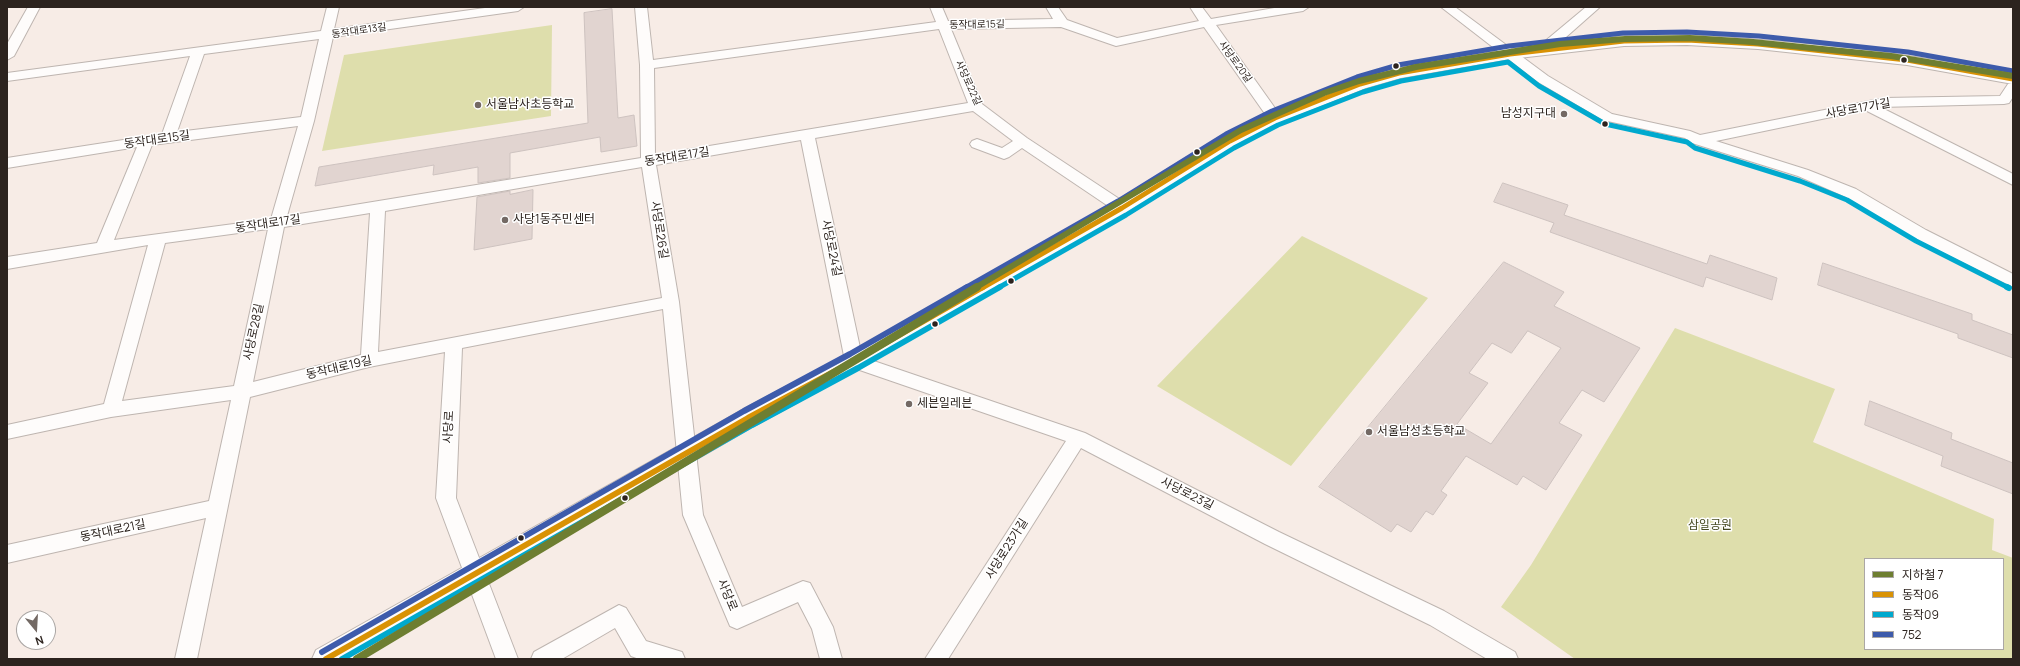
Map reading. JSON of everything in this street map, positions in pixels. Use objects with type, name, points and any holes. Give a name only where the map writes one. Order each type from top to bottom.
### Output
[{"type":"main road","points":[[342,655],[475,575],[686,453],[854,361],[1122,208],[1230,141],[1275,118],[1323,97],[1360,84],[1399,74],[1510,54],[1624,41],[1687,40],[1758,44],[1935,64],[2013,79]]},
{"type":"street","points":[[7,56],[34,7]]},
{"type":"street","name":"사당로28길","points":[[186,659],[219,507],[277,223],[307,121],[328,35],[333,7]]},
{"type":"street","name":"동작대로13길","points":[[7,77],[199,50],[328,35],[518,7]]},
{"type":"street","name":"사당로26길","points":[[641,7],[647,65],[648,161],[671,302],[686,453]]},
{"type":"street","name":"사당로22길","points":[[936,7],[976,106],[1022,141],[1122,208]]},
{"type":"street","points":[[1052,7],[1062,23]]},
{"type":"street","name":"사당로20길","points":[[1196,7],[1275,118]]},
{"type":"street","name":"동작대로15길","points":[[647,65],[943,25],[1062,23],[1116,42],[1207,23],[1303,7]]},
{"type":"street","points":[[1447,7],[1543,79],[1608,117],[1690,135],[1697,140],[1804,173],[1851,193],[1920,234],[2013,281]]},
{"type":"street","points":[[1543,50],[1594,7]]},
{"type":"street","points":[[168,138],[199,50]]},
{"type":"street","name":"사당로17가길","points":[[1697,140],[1884,102],[2004,100],[2013,87]]},
{"type":"street","name":"동작대로17길","points":[[7,263],[158,238],[277,223],[378,207],[976,106]]},
{"type":"street","points":[[1867,106],[2013,180]]},
{"type":"street","name":"동작대로15길","points":[[7,163],[168,138],[307,121]]},
{"type":"street","name":"사당로24길","points":[[807,135],[854,361]]},
{"type":"street","points":[[977,144],[1004,154],[1022,141]]},
{"type":"street","points":[[102,248],[146,142]]},
{"type":"street","points":[[369,360],[378,207]]},
{"type":"street","points":[[111,410],[158,238]]},
{"type":"street","name":"동작대로19길","points":[[7,432],[111,410],[242,392],[369,360],[454,345],[671,302]]},
{"type":"street","name":"사당로","points":[[454,345],[446,498],[507,659]]},
{"type":"street","name":"사당로23길","points":[[854,361],[1078,438],[1272,538],[1437,618],[1507,659]]},
{"type":"street","name":"사당로23가길","points":[[936,659],[1005,554],[1078,438]]},
{"type":"street","name":"사당로","points":[[686,453],[693,515],[738,619],[803,590],[822,627],[831,659]]},
{"type":"street","name":"동작대로21길","points":[[7,554],[219,507]]},
{"type":"street","points":[[542,659],[619,615],[639,649],[674,659]]},
{"type":"green space","points":[[552,25],[551,116],[322,151],[344,55]]},
{"type":"green space","points":[[1302,236],[1428,298],[1291,466],[1157,386]]},
{"type":"green space","name":"삼일공원","points":[[1675,328],[1835,389],[1813,442],[1994,519],[1992,550],[2013,558],[2013,659],[1575,659],[1501,607],[1531,565]]},
{"type":"building","points":[[612,9],[618,118],[634,115],[637,146],[601,152],[600,137],[510,153],[510,178],[478,183],[478,167],[433,175],[434,165],[315,186],[319,167],[588,123],[584,13]]},
{"type":"building","points":[[1503,183],[1568,205],[1564,215],[1707,264],[1710,255],[1777,278],[1772,300],[1706,277],[1703,287],[1550,232],[1554,223],[1494,202]]},
{"type":"building","points":[[533,190],[532,239],[474,250],[477,197],[510,191],[510,194]]},
{"type":"building","points":[[1504,262],[1564,292],[1554,306],[1640,348],[1604,402],[1582,390],[1559,423],[1582,435],[1546,490],[1523,476],[1517,485],[1466,456],[1441,491],[1447,495],[1433,515],[1426,511],[1411,532],[1397,524],[1391,532],[1319,487]],"holes":[[[1528,331],[1561,348],[1491,444],[1457,424],[1488,383],[1469,373],[1492,343],[1511,353]]]},
{"type":"building","points":[[1823,263],[1972,314],[1972,320],[2013,335],[2013,358],[1958,338],[1958,334],[1818,285]]},
{"type":"building","points":[[1870,401],[1952,433],[1951,439],[2013,463],[2013,494],[1941,466],[1943,456],[1865,425]]},
{"type":"metro line","name":"7","points":[[357,659],[1225,138],[1290,106],[1324,93],[1373,77],[1445,62],[1560,44],[1647,38],[1732,40],[1866,53],[1915,59],[2013,76]]},
{"type":"transit line","name":"752","points":[[322,652],[744,411],[850,354],[1118,201],[1226,134],[1272,111],[1357,77],[1398,65],[1509,46],[1623,33],[1687,32],[1759,36],[1908,52],[2013,71]]},
{"type":"transit line","name":"동작06","points":[[326,659],[748,418],[854,361],[1122,208],[1230,141],[1275,118],[1360,84],[1399,73],[1510,54],[1624,41],[1687,40],[1758,44],[1907,60],[2013,79]]},
{"type":"transit line","name":"동작09","points":[[342,659],[752,425],[858,368],[1126,215],[1234,148],[1278,125],[1363,92],[1401,81],[1508,62],[1539,86],[1605,124],[1687,142],[1695,148],[1800,181],[1847,200],[1916,241],[2009,288]]},
{"type":"place","name":"서울남사초등학교","points":[[478,105]]},
{"type":"place","name":"남성지구대","points":[[1564,114]]},
{"type":"place","name":"사당1동주민센터","points":[[505,220]]},
{"type":"place","name":"세븐일레븐","points":[[909,404]]},
{"type":"place","name":"서울남성초등학교","points":[[1369,432]]}]
